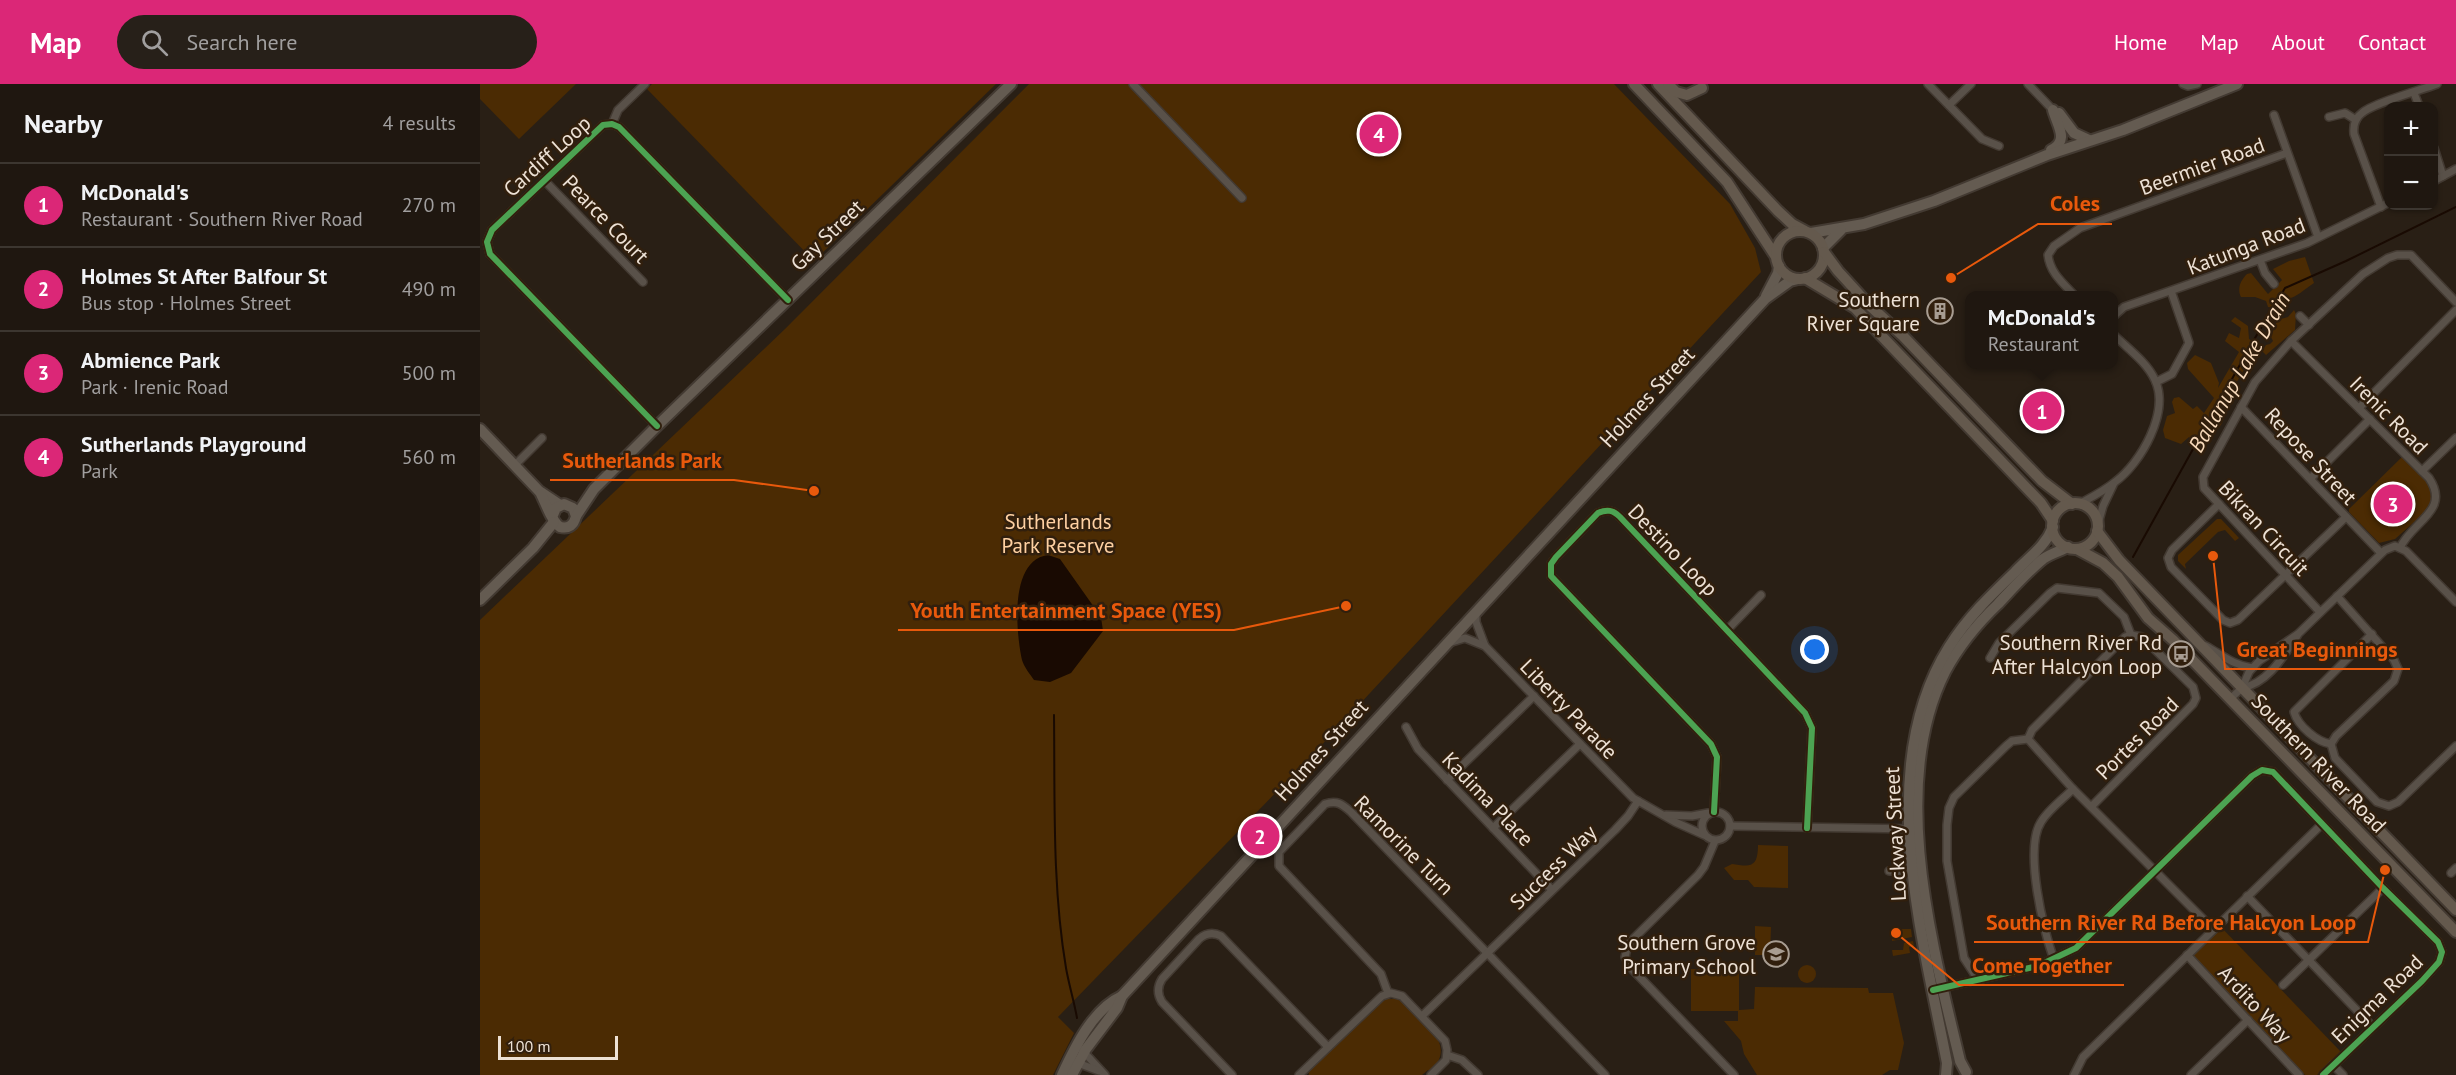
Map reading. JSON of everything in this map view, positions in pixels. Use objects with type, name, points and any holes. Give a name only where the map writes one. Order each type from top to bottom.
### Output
[{"type":"main road","name":"Gay Street","points":[[576,516],[594,489],[657,426],[1011,84]]},
{"type":"main road","points":[[1634,84],[1727,182],[1784,272],[1802,279],[1855,308],[2041,503],[2053,525],[2057,540],[2073,548],[2092,541],[2098,528],[2092,511],[2075,504],[2042,481],[1911,344],[1869,305],[1838,271],[1817,238],[1792,224],[1778,211],[1658,84]]},
{"type":"main road","points":[[1668,84],[1676,92],[1687,95],[1704,86]]},
{"type":"main road","points":[[1778,261],[1778,246],[1784,237],[1794,232],[1842,229],[1886,217],[1963,190],[2089,140],[2123,130],[2237,84]]},
{"type":"main road","points":[[2053,110],[2062,117],[2074,133],[2089,140]]},
{"type":"main road","points":[[1991,177],[2005,166],[2043,154],[2059,144],[2061,130],[2053,110]]},
{"type":"main road","points":[[1963,190],[2083,148],[2120,134],[2123,130]]},
{"type":"main road","points":[[1802,279],[1820,269],[1824,250],[1842,229]]},
{"type":"main road","name":"Holmes Street","points":[[1765,299],[1778,273],[1778,261]]},
{"type":"main road","name":"Holmes Street","points":[[1062,1075],[1116,1008],[1122,996],[1509,574],[1765,299],[1790,280],[1802,279]]},
{"type":"main road","points":[[480,429],[539,491],[553,518],[565,528]]},
{"type":"main road","name":"Gay Street","points":[[564,505],[594,489]]},
{"type":"main road","points":[[533,548],[573,524],[576,516],[575,512],[539,491]]},
{"type":"main road","points":[[2053,525],[2062,508],[2075,504]]},
{"type":"main road","points":[[480,600],[533,548],[564,505]]},
{"type":"main road","name":"Lockway Street","points":[[1946,1075],[1947,1063],[1938,989],[1917,870],[1909,769],[1912,741],[1918,717],[1941,659],[1978,608],[2042,546],[2053,525]]},
{"type":"main road","name":"Southern River Road","points":[[2098,528],[2119,560],[2456,910]]},
{"type":"main road","name":"Lockway Street","points":[[1915,829],[1921,748],[1926,723],[1944,674],[1982,619],[2044,558],[2073,548]]},
{"type":"main road","name":"Southern River Road","points":[[2073,548],[2103,563],[2118,577],[2148,618],[2173,640],[2456,932]]},
{"type":"main road","name":"Holmes Street","points":[[1402,690],[1435,646],[1487,591],[1509,574]]},
{"type":"main road","name":"Lockway Street","points":[[1938,989],[1960,1060],[1968,1073]]},
{"type":"main road","name":"Holmes Street","points":[[1072,1075],[1074,1062]]},
{"type":"main road","points":[[1946,1075],[1958,1070],[1968,1073]]},
{"type":"street","points":[[612,124],[618,110],[645,84]]},
{"type":"street","points":[[1133,84],[1242,198]]},
{"type":"street","points":[[1928,84],[1982,139],[1999,146]]},
{"type":"street","points":[[1949,105],[1971,84]]},
{"type":"street","points":[[2183,84],[2188,86],[2197,84]]},
{"type":"street","points":[[2381,207],[2353,126],[2366,110],[2437,84]]},
{"type":"street","points":[[2031,85],[2053,110]]},
{"type":"street","points":[[2414,93],[2417,102]]},
{"type":"street","points":[[2329,117],[2345,113],[2356,120]]},
{"type":"street","points":[[2274,115],[2318,237]]},
{"type":"street","name":"Cardiff Loop","points":[[657,426],[490,254],[487,242],[492,230],[593,133],[603,125],[612,124],[624,131],[788,300]]},
{"type":"street","name":"Beermier Road","points":[[2070,291],[2049,265],[2048,255],[2054,246],[2080,228],[2288,153]]},
{"type":"street","points":[[2436,156],[2443,176]]},
{"type":"street","points":[[2438,178],[2456,169]]},
{"type":"street","name":"Pearce Court","points":[[544,180],[643,282]]},
{"type":"street","name":"Katunga Road","points":[[2118,313],[2124,308],[2318,237],[2384,205]]},
{"type":"street","name":"Bikran Circuit","points":[[2320,612],[2204,488],[2203,477],[2255,382],[2291,341],[2363,274],[2397,255],[2415,258],[2456,302]]},
{"type":"street","points":[[2260,260],[2265,273],[2274,284]]},
{"type":"street","points":[[2156,382],[2172,374],[2189,343],[2171,291]]},
{"type":"street","points":[[2359,408],[2456,310]]},
{"type":"street","points":[[2300,316],[2308,325]]},
{"type":"street","points":[[2075,504],[2115,483],[2132,466],[2146,445],[2158,408],[2156,382],[2147,368],[2118,339]]},
{"type":"street","name":"Irenic Road","points":[[2291,341],[2422,471],[2436,488],[2437,498],[2434,509],[2403,540],[2400,548]]},
{"type":"street","name":"Repose Street","points":[[2241,406],[2381,554]]},
{"type":"street","points":[[2311,478],[2370,419]]},
{"type":"street","points":[[514,465],[542,438]]},
{"type":"street","points":[[2422,471],[2456,438]]},
{"type":"street","points":[[2098,528],[2103,506],[2115,483]]},
{"type":"street","points":[[2219,504],[2172,550],[2168,558],[2171,567],[2223,620],[2230,623],[2238,620],[2346,516]]},
{"type":"street","name":"Destino Loop","points":[[1712,812],[1717,757],[1711,744],[1551,576],[1551,564],[1598,513],[1610,510],[1620,517],[1805,713],[1812,728],[1807,828]]},
{"type":"street","points":[[2242,688],[2254,686],[2260,681],[2278,663],[2298,634],[2320,612],[2381,554],[2395,546],[2406,551],[2456,602]]},
{"type":"street","points":[[1979,981],[1964,958],[1947,861],[1946,837],[1949,808],[1954,797],[2006,746],[2012,741],[2028,739],[2032,730],[2125,637],[2131,635],[2124,617],[2099,593],[2057,588],[1999,643],[1990,658]]},
{"type":"street","points":[[1727,630],[1761,595]]},
{"type":"street","points":[[2337,596],[2394,660],[2398,669],[2394,681],[2336,736],[2331,744],[2335,758],[2383,806],[2398,802],[2456,746]]},
{"type":"street","points":[[1476,611],[1476,622],[1485,646]]},
{"type":"street","points":[[2230,699],[2242,688],[2252,668],[2272,650],[2298,634]]},
{"type":"street","points":[[2331,744],[2318,740],[2295,717],[2294,712],[2372,634]]},
{"type":"street","name":"Portes Road","points":[[2091,806],[2193,705],[2196,698],[2193,687],[2142,637],[2131,635]]},
{"type":"street","points":[[1447,644],[1464,638],[1485,646]]},
{"type":"street","points":[[2198,642],[2239,666],[2252,668]]},
{"type":"street","name":"Liberty Parade","points":[[1485,646],[1638,801],[1704,835]]},
{"type":"street","points":[[1447,780],[1534,696]]},
{"type":"street","name":"Kadima Place","points":[[1406,727],[1418,749],[1552,890]]},
{"type":"street","name":"Portes Road","points":[[2028,739],[2073,789],[2213,929]]},
{"type":"street","points":[[1493,828],[1580,744]]},
{"type":"street","name":"Enigma Road","points":[[2154,871],[2252,776],[2262,770],[2273,772],[2383,888],[2438,942],[2442,952],[2439,962],[2323,1075]]},
{"type":"street","points":[[2054,959],[2047,940],[2040,907],[2034,840],[2041,822],[2073,789]]},
{"type":"street","name":"Success Way","points":[[1422,1016],[1615,830],[1638,801]]},
{"type":"street","name":"Ramorine Turn","points":[[1388,993],[1381,974],[1279,866],[1280,852],[1325,804],[1340,803],[1351,812],[1605,1075]]},
{"type":"street","points":[[1714,841],[1704,835],[1701,824],[1704,817],[1712,812],[1725,815],[1730,826],[1727,835],[1714,841],[1704,867],[1698,875],[1628,944],[1625,957],[1632,969],[1734,1075]]},
{"type":"street","name":"Liberty Parade","points":[[1666,815],[1692,816],[1712,812]]},
{"type":"street","points":[[2074,1075],[2083,1058],[2322,824]]},
{"type":"street","points":[[1730,826],[1915,829]]},
{"type":"street","points":[[1888,871],[1917,870]]},
{"type":"street","points":[[1938,989],[2038,966],[2076,948],[2154,871]]},
{"type":"street","points":[[2283,985],[2383,888]]},
{"type":"street","points":[[2247,896],[2373,1027]]},
{"type":"street","points":[[1232,1075],[1162,1002],[1158,994],[1158,987],[1162,979],[1199,939],[1207,934],[1221,936],[1328,1047]]},
{"type":"street","name":"Ardito Way","points":[[2187,955],[2299,1075]]},
{"type":"street","points":[[1299,1075],[1382,996],[1388,993],[1402,996],[1445,1041],[1447,1055],[1443,1064],[1431,1075]]},
{"type":"street","points":[[2191,1075],[2248,1020]]},
{"type":"street","points":[[1081,1050],[1103,1073]]},
{"type":"street","points":[[1447,1055],[1462,1060],[1478,1075]]},
{"type":"street","points":[[1074,1062],[1103,1073]]},
{"type":"street","points":[[2333,1065],[2343,1075]]},
{"type":"green space","points":[[480,84],[576,84],[519,139],[480,99]]},
{"type":"green space","points":[[652,84],[996,84],[814,261],[647,89]]},
{"type":"green space","name":"Sutherlands Park Reserve","points":[[1029,84],[1614,84],[1730,204],[1755,248],[1761,272],[1318,749],[1058,1017],[1074,1033],[1053,1075],[480,1075],[480,620],[786,328]]},
{"type":"green space","points":[[2305,257],[2314,283],[2296,296],[2283,300],[2279,309],[2268,307],[2266,301],[2255,297],[2241,297],[2240,285],[2247,274],[2251,273],[2268,294],[2282,280],[2273,269],[2289,261]]},
{"type":"green space","points":[[2294,310],[2295,330],[2266,355],[2262,351],[2273,341],[2271,337],[2276,323],[2288,317]]},
{"type":"green space","points":[[2235,317],[2248,326],[2249,339],[2259,345],[2229,395],[2228,408],[2222,423],[2218,429],[2207,433],[2204,447],[2197,449],[2189,437],[2181,444],[2165,438],[2163,430],[2167,416],[2175,413],[2172,402],[2174,398],[2179,397],[2193,409],[2197,406],[2204,413],[2214,398],[2188,369],[2187,363],[2195,355],[2211,363],[2219,383],[2218,388],[2239,352],[2225,341],[2229,333],[2239,338],[2241,328],[2231,321]]},
{"type":"green space","points":[[2403,456],[2421,473],[2428,484],[2430,508],[2395,539],[2379,543],[2349,512],[2349,509]]},
{"type":"green space","points":[[2217,519],[2221,519],[2239,538],[2235,541],[2225,530],[2218,532],[2185,564],[2186,569],[2178,561],[2178,555]]},
{"type":"green space","points":[[1758,845],[1788,846],[1788,888],[1754,887],[1748,880],[1734,880],[1724,868],[1732,864],[1744,866],[1755,862]]},
{"type":"green space","points":[[1755,926],[1771,927],[1770,955],[1755,955]]},
{"type":"green space","points":[[2220,926],[2341,1052],[2317,1075],[2305,1075],[2190,955]]},
{"type":"green space","points":[[1892,929],[1911,929],[1912,937],[1892,941]]},
{"type":"green space","points":[[1913,941],[1914,946],[1909,947],[1910,953],[1893,956],[1892,950],[1903,950],[1904,943]]},
{"type":"green space","points":[[1803,965],[1811,965],[1816,970],[1814,981],[1803,983],[1798,978],[1798,970]]},
{"type":"green space","points":[[1691,969],[1739,970],[1739,1010],[1754,1009],[1755,987],[1868,988],[1869,993],[1893,993],[1904,1043],[1898,1070],[1890,1070],[1882,1075],[1757,1075],[1744,1054],[1741,1041],[1724,1021],[1738,1021],[1738,1011],[1691,1011]]},
{"type":"green space","points":[[1387,999],[1398,999],[1403,1002],[1435,1034],[1441,1051],[1431,1071],[1428,1070],[1422,1075],[1309,1075],[1308,1071],[1379,1003]]},
{"type":"shaded area","points":[[1048,555],[1060,559],[1101,617],[1103,631],[1071,673],[1050,682],[1034,680],[1024,665],[1017,616],[1021,583],[1027,570],[1035,560]]},
{"type":"waterway","name":"Ballanup Lake Drain","points":[[2133,557],[2285,288],[2456,207]]},
{"type":"waterway","points":[[1054,715],[1058,905],[1066,968],[1077,1018]]},
{"type":"cycle path","points":[[657,426],[490,254],[487,242],[492,230],[603,125],[612,124],[619,127],[788,300]]},
{"type":"cycle path","points":[[1714,812],[1717,757],[1711,744],[1551,576],[1551,564],[1556,557],[1598,513],[1610,511],[1620,517],[1805,713],[1812,728],[1807,828]]},
{"type":"cycle path","points":[[1933,990],[2038,966],[2076,948],[2252,776],[2262,770],[2273,772],[2383,888],[2438,942],[2442,952],[2439,962],[2422,981],[2323,1075]]},
{"type":"place","name":"Sutherlands Playground","points":[[1379,134]]},
{"type":"place","name":"Coles","points":[[1951,278]]},
{"type":"place","name":"Southern River Square","points":[[1940,311]]},
{"type":"place","name":"McDonald's","points":[[2042,411]]},
{"type":"place","name":"Sutherlands Park","points":[[814,491]]},
{"type":"place","name":"Abmience Park","points":[[2393,504]]},
{"type":"place","name":"Great Beginnings","points":[[2213,556]]},
{"type":"place","name":"Youth Entertainment Space (YES)","points":[[1346,606]]},
{"type":"place","name":"Southern River Rd After Halcyon Loop","points":[[2181,654]]},
{"type":"place","name":"Holmes St After Balfour St","points":[[1260,836]]},
{"type":"place","name":"Southern River Rd Before Halcyon Loop","points":[[2385,870]]},
{"type":"place","name":"Come Together","points":[[1896,933]]},
{"type":"place","name":"Southern Grove Primary School","points":[[1776,954]]}]
